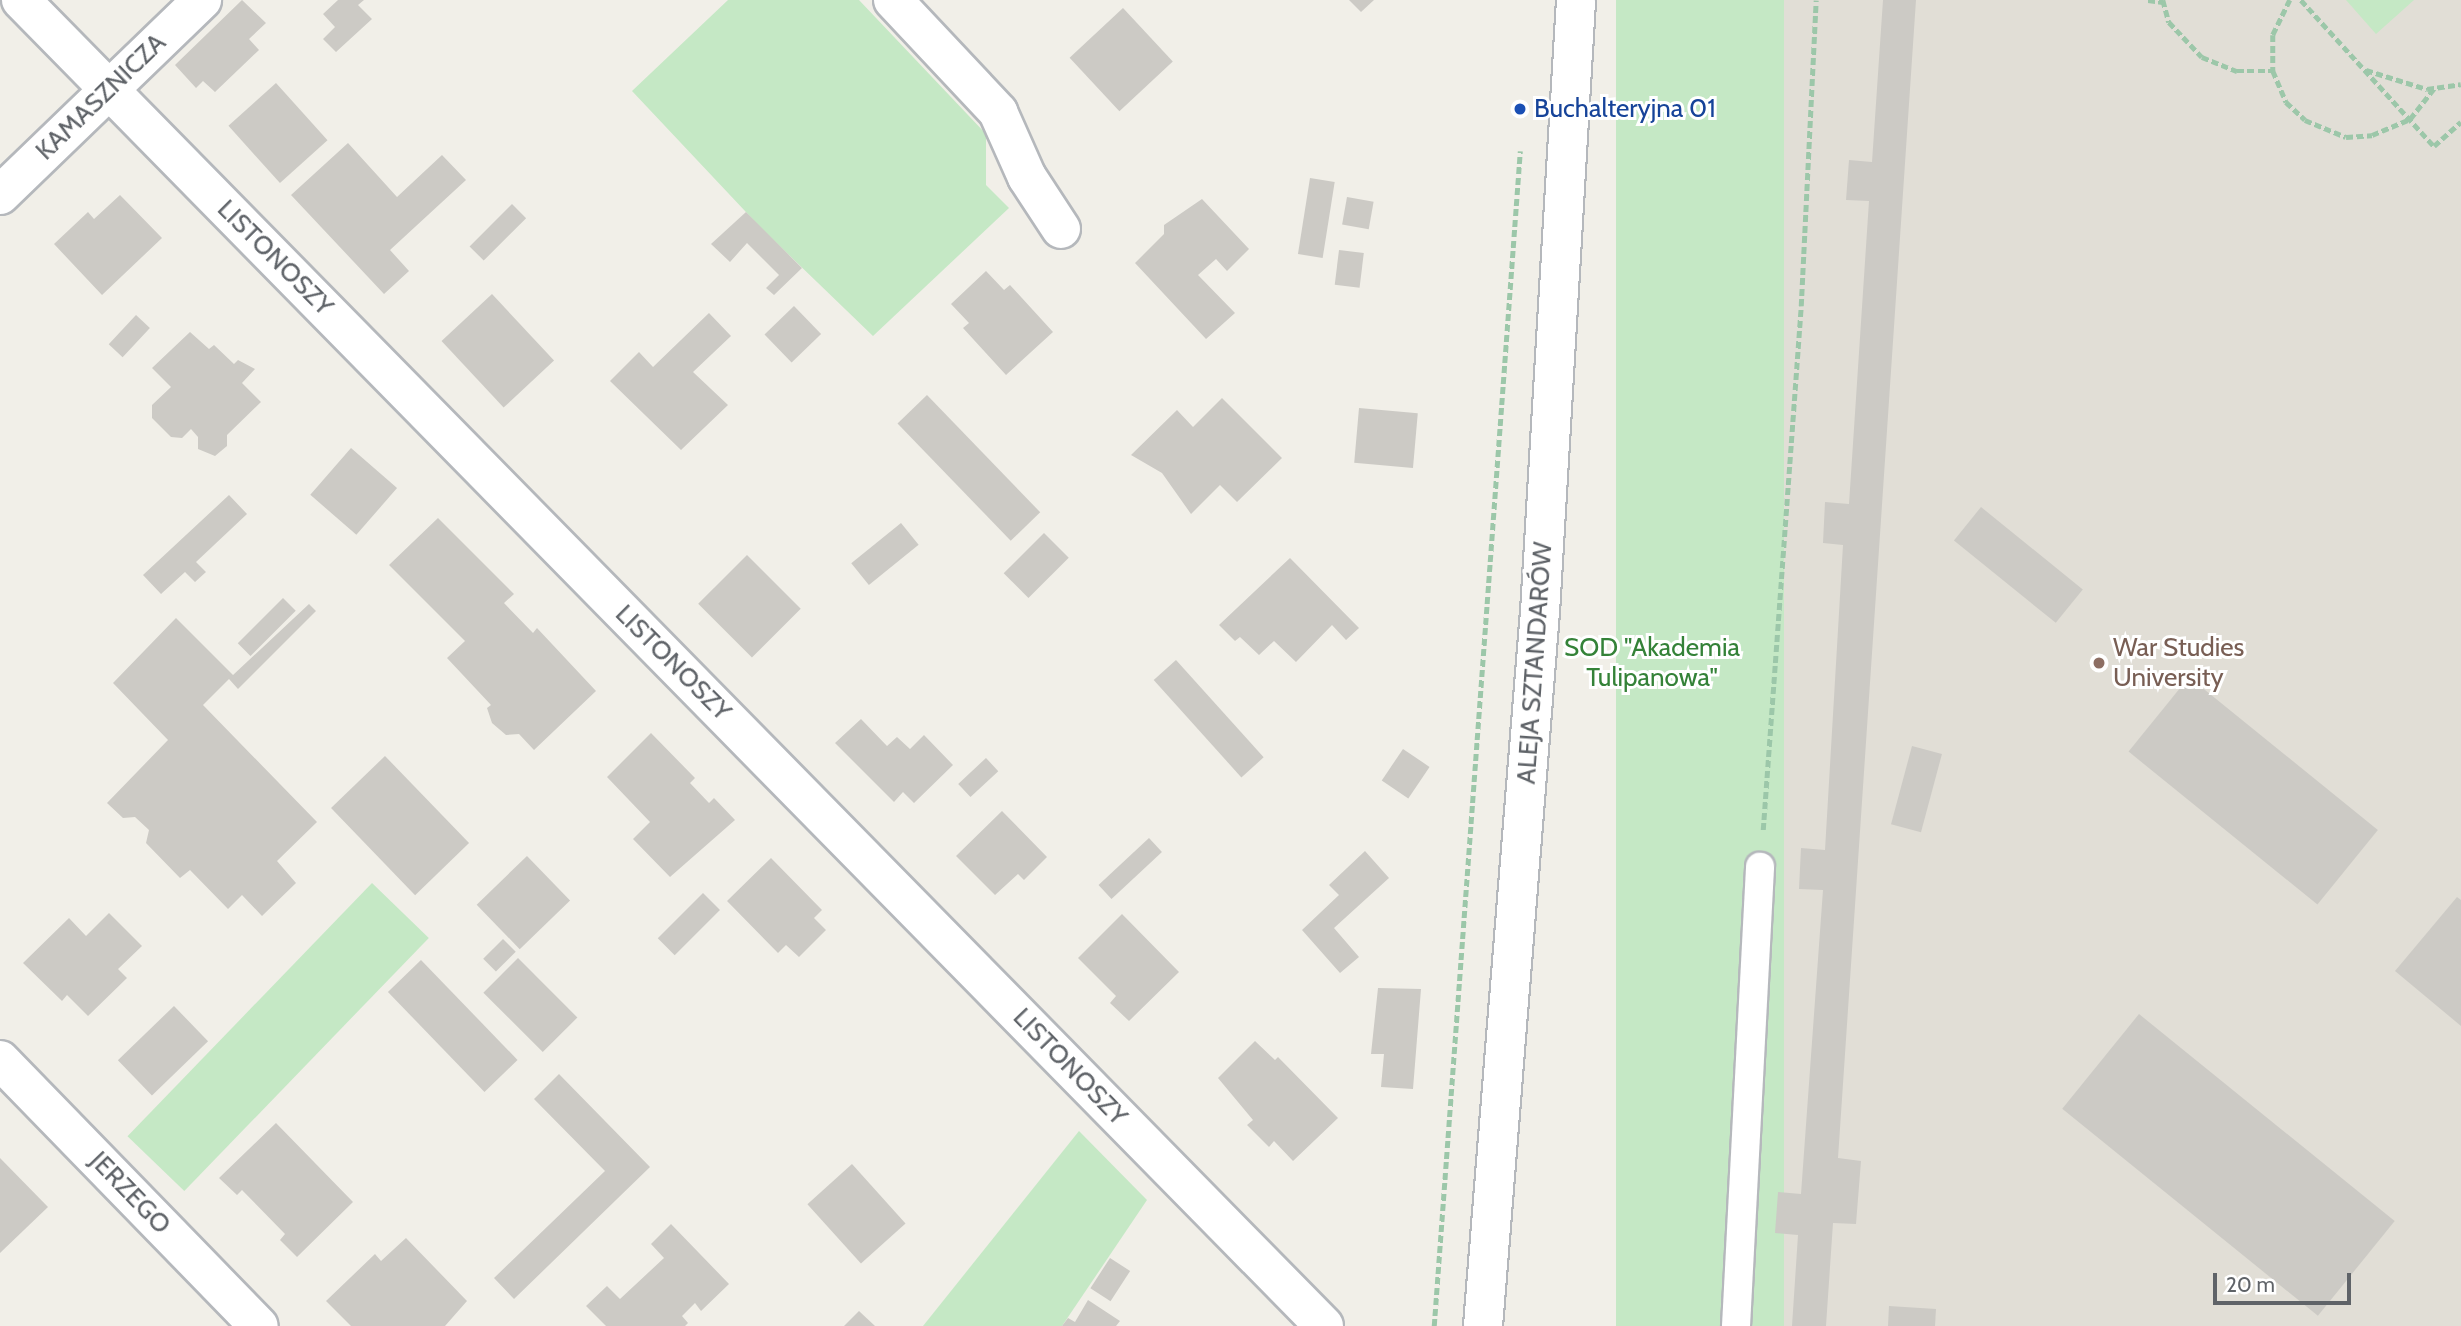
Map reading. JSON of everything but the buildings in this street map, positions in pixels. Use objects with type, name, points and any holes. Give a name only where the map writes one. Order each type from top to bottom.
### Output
[{"type":"street","name":"LISTONOSZY","points":[[21,0],[1324,1326]]},
{"type":"street","name":"KAMASZNICZA","points":[[0,195],[202,0]]},
{"type":"street","points":[[893,0],[998,112],[1027,177],[1060,229]]},
{"type":"street","name":"ALEJA SZTANDARÓW","points":[[1483,1326],[1540,612],[1576,0]]},
{"type":"street","name":"JERZEGO","points":[[0,1060],[259,1326]]},
{"type":"lane","points":[[1736,1326],[1760,867]]},
{"type":"path","points":[[1760,867],[1801,306],[1815,0]]},
{"type":"path","points":[[2148,0],[2163,1],[2169,22],[2202,57],[2237,71],[2273,71]]},
{"type":"path","points":[[2290,0],[2273,35],[2273,71],[2286,102],[2326,132],[2372,135],[2410,119],[2434,88]]},
{"type":"path","points":[[2301,0],[2434,146],[2461,122]]},
{"type":"path","points":[[2365,70],[2400,83],[2434,88],[2461,84]]},
{"type":"path","points":[[1434,1326],[1521,136]]},
{"type":"shaded area","name":"War Studies University","points":[[1784,0],[2461,0],[2461,1326],[1784,1326]]},
{"type":"green space","points":[[728,0],[859,0],[986,134],[986,185],[1009,208],[873,336],[761,228],[632,91]]},
{"type":"green space","name":"SOD \"Akademia Tulipanowa\"","points":[[1616,0],[1784,0],[1784,1326],[1616,1326]]},
{"type":"green space","points":[[2346,0],[2414,0],[2376,34]]},
{"type":"green space","points":[[372,883],[429,938],[184,1191],[127,1136]]},
{"type":"green space","points":[[1079,1131],[1147,1200],[1062,1326],[923,1326]]},
{"type":"place","name":"Buchalteryjna 01","points":[[1520,109]]},
{"type":"place","name":"War Studies University","points":[[2099,663]]}]
